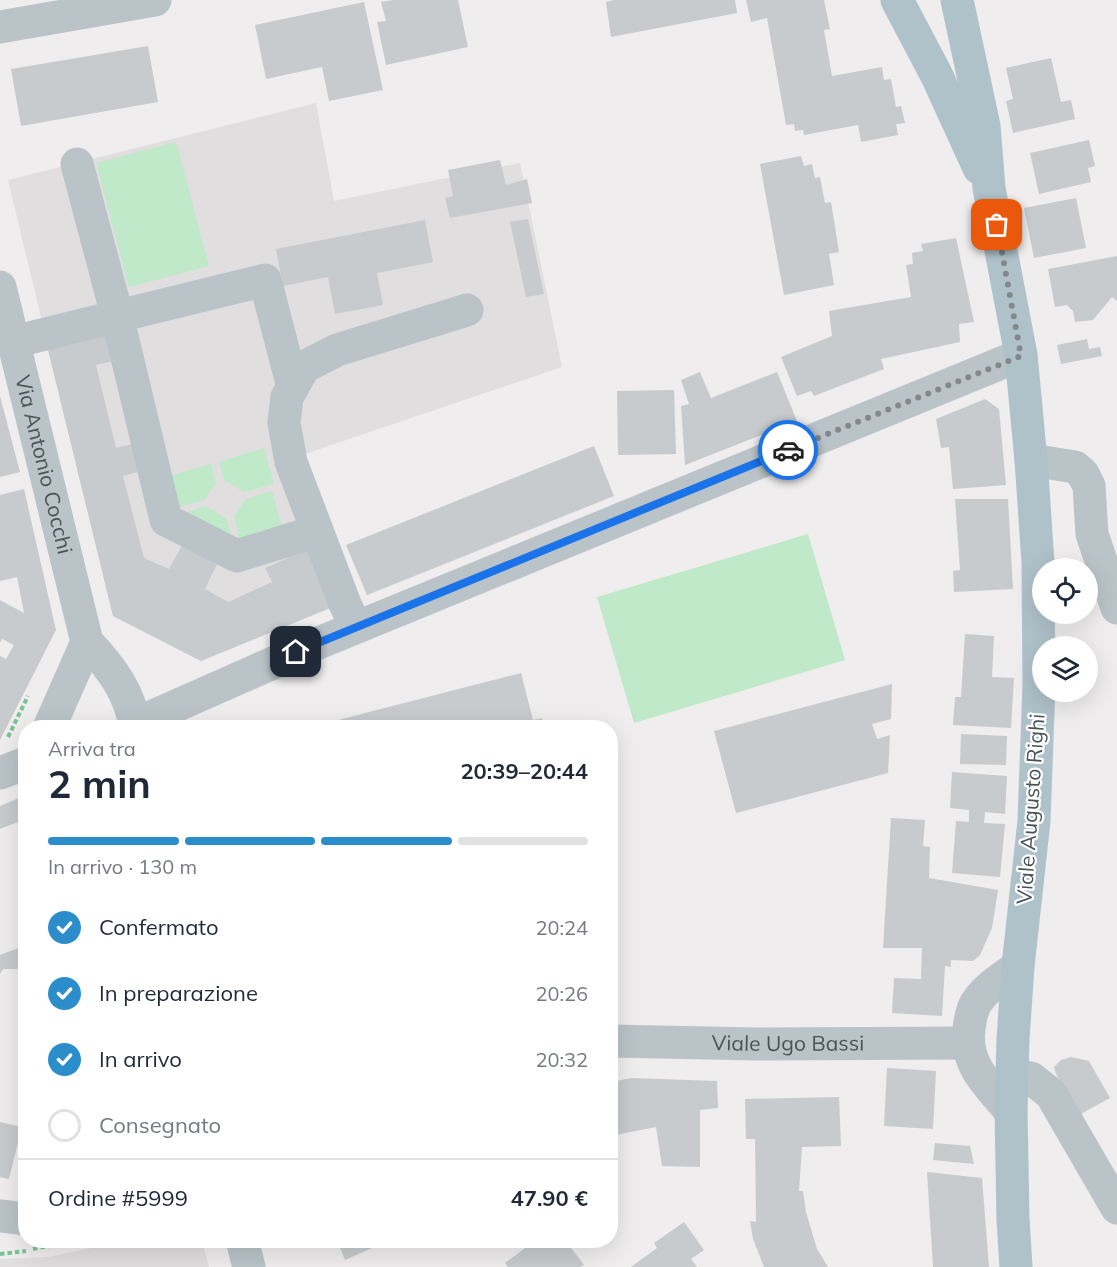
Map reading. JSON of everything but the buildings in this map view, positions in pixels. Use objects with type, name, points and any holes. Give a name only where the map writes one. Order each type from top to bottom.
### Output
[{"type":"main road","name":"Viale Augusto Righi","points":[[897,0],[937,76],[989,188]]},
{"type":"main road","name":"Viale Augusto Righi","points":[[957,0],[984,126],[989,188],[1021,356],[1032,460],[1040,615],[1038,743],[1032,845],[1018,966],[1012,1075],[1013,1219],[1016,1267]]},
{"type":"street","points":[[0,27],[155,0]]},
{"type":"street","points":[[77,164],[117,315],[166,520],[237,556],[317,531]]},
{"type":"street","points":[[13,342],[265,280],[293,387]]},
{"type":"street","name":"Via Antonio Cocchi","points":[[0,286],[87,642]]},
{"type":"street","points":[[356,627],[291,462],[284,423],[286,398],[304,367],[337,350],[467,310]]},
{"type":"street","points":[[147,720],[216,687],[356,627],[1021,356]]},
{"type":"street","points":[[1032,460],[1075,467],[1083,474],[1089,486],[1092,534],[1117,608]]},
{"type":"street","points":[[53,720],[87,642],[102,657],[121,685],[133,720]]},
{"type":"street","points":[[0,773],[18,766]]},
{"type":"street","points":[[1011,1112],[974,1068],[968,1043],[970,1023],[976,1003],[992,986],[1018,966]]},
{"type":"street","name":"Viale Ugo Bassi","points":[[618,1041],[757,1044],[968,1043]]},
{"type":"street","points":[[1012,1075],[1031,1078],[1051,1094],[1117,1208]]},
{"type":"street","points":[[0,1216],[18,1218]]},
{"type":"street","points":[[244,1248],[249,1267]]},
{"type":"path","points":[[0,1254],[34,1248]]},
{"type":"shaded area","points":[[316,103],[334,201],[520,163],[562,367],[302,455],[359,596],[201,661],[113,616],[8,180]]},
{"type":"shaded area","points":[[91,1248],[204,1248],[209,1267],[0,1267],[0,1259],[48,1257]]},
{"type":"green space","points":[[176,142],[209,266],[129,287],[96,163]]},
{"type":"green space","points":[[264,448],[274,484],[244,492],[224,480],[219,462]]},
{"type":"green space","points":[[211,464],[216,483],[204,500],[173,509],[165,477]]},
{"type":"green space","points":[[272,491],[282,528],[240,542],[234,516],[246,499]]},
{"type":"green space","points":[[206,506],[227,519],[232,543],[176,515]]},
{"type":"green space","points":[[808,534],[845,660],[634,723],[597,597]]},
{"type":"way so far","points":[[788,450],[1021,356],[997,225]]},
{"type":"route","points":[[296,652],[788,450]]}]
